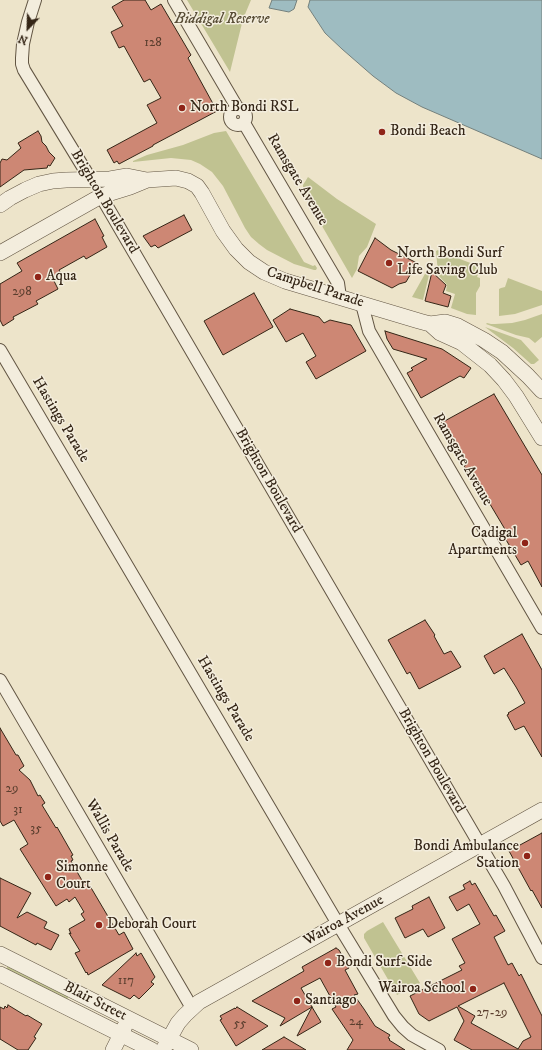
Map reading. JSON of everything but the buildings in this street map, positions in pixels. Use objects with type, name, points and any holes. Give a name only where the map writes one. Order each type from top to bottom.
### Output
[{"type":"street","name":"Brighton Boulevard","points":[[35,0],[23,44],[22,64],[24,70],[102,196],[504,886],[542,958]]},
{"type":"street","name":"Ramsgate Avenue","points":[[174,0],[238,109],[231,112],[230,120],[233,124],[237,125],[244,123],[338,283],[340,297]]},
{"type":"street","name":"Campbell Parade","points":[[0,205],[10,198],[39,184],[66,180],[110,179],[127,176],[147,180],[182,179],[192,183],[200,189],[228,239],[249,262],[260,270],[285,281],[362,304],[430,324],[445,322],[472,333],[507,357],[542,391]]},
{"type":"street","name":"Campbell Parade","points":[[0,253],[102,196],[147,180]]},
{"type":"street","name":"Ramsgate Avenue","points":[[362,304],[369,331],[542,628]]},
{"type":"street","name":"Campbell Parade","points":[[430,324],[440,333],[462,343],[490,365],[516,396],[542,438]]},
{"type":"street","name":"Hastings Parade","points":[[0,350],[338,924],[394,1016],[412,1035],[439,1050]]},
{"type":"street","name":"Wallis Parade","points":[[0,680],[192,1008]]},
{"type":"street","name":"Wairoa Avenue","points":[[166,1044],[178,1023],[192,1008],[206,998],[542,810]]},
{"type":"street","name":"Blair Street","points":[[0,954],[129,1019],[166,1044],[191,1050]]},
{"type":"street","name":"Blair Street","points":[[0,974],[152,1050]]},
{"type":"street","points":[[113,1050],[129,1019]]},
{"type":"green space","name":"Biddigal Reserve","points":[[187,0],[251,0],[243,19],[230,72]]},
{"type":"green space","points":[[226,131],[304,262],[313,266],[315,265],[317,268],[316,270],[294,264],[267,250],[251,237],[223,186],[212,172],[200,164],[191,160],[171,158],[133,162],[147,155],[183,145],[214,133]]},
{"type":"green space","points":[[308,177],[337,199],[376,224],[367,247],[359,256],[357,269],[352,278],[303,193],[303,185]]},
{"type":"green space","points":[[438,250],[441,252],[440,255],[450,259],[452,256],[481,267],[477,277],[480,278],[480,286],[476,293],[476,315],[467,314],[451,308],[455,294],[446,291],[447,285],[439,276],[436,251]]},
{"type":"green space","points":[[429,262],[429,275],[423,300],[412,297],[426,272]]},
{"type":"green space","points":[[508,278],[542,291],[542,305],[515,314],[499,316],[499,289],[505,287]]},
{"type":"green space","points":[[542,314],[542,337],[535,343],[529,338],[486,324],[512,323]]},
{"type":"green space","points":[[485,327],[521,340],[539,360],[534,364],[531,364]]},
{"type":"green space","points":[[383,922],[420,983],[397,995],[364,938],[364,934],[367,931]]},
{"type":"green space","points":[[9,963],[69,996],[67,1000],[5,972]]},
{"type":"water","points":[[272,0],[297,0],[294,9],[289,12],[269,8]]},
{"type":"water","points":[[310,0],[542,0],[542,159],[422,107],[396,93],[373,76],[325,33],[308,7]]},
{"type":"place","name":"North Bondi RSL","points":[[182,108]]},
{"type":"place","name":"Bondi Beach","points":[[382,132]]},
{"type":"place","name":"North Bondi Surf Life Saving Club","points":[[389,263]]},
{"type":"place","name":"Aqua","points":[[38,277]]},
{"type":"place","name":"Cadigal Apartments","points":[[525,543]]},
{"type":"place","name":"Bondi Ambulance Station","points":[[527,856]]},
{"type":"place","name":"Simonne Court","points":[[48,877]]},
{"type":"place","name":"Deborah Court","points":[[99,925]]},
{"type":"place","name":"Bondi Surf-Side","points":[[328,963]]},
{"type":"place","name":"Wairoa School","points":[[473,989]]},
{"type":"place","name":"Santiago","points":[[297,1001]]}]
